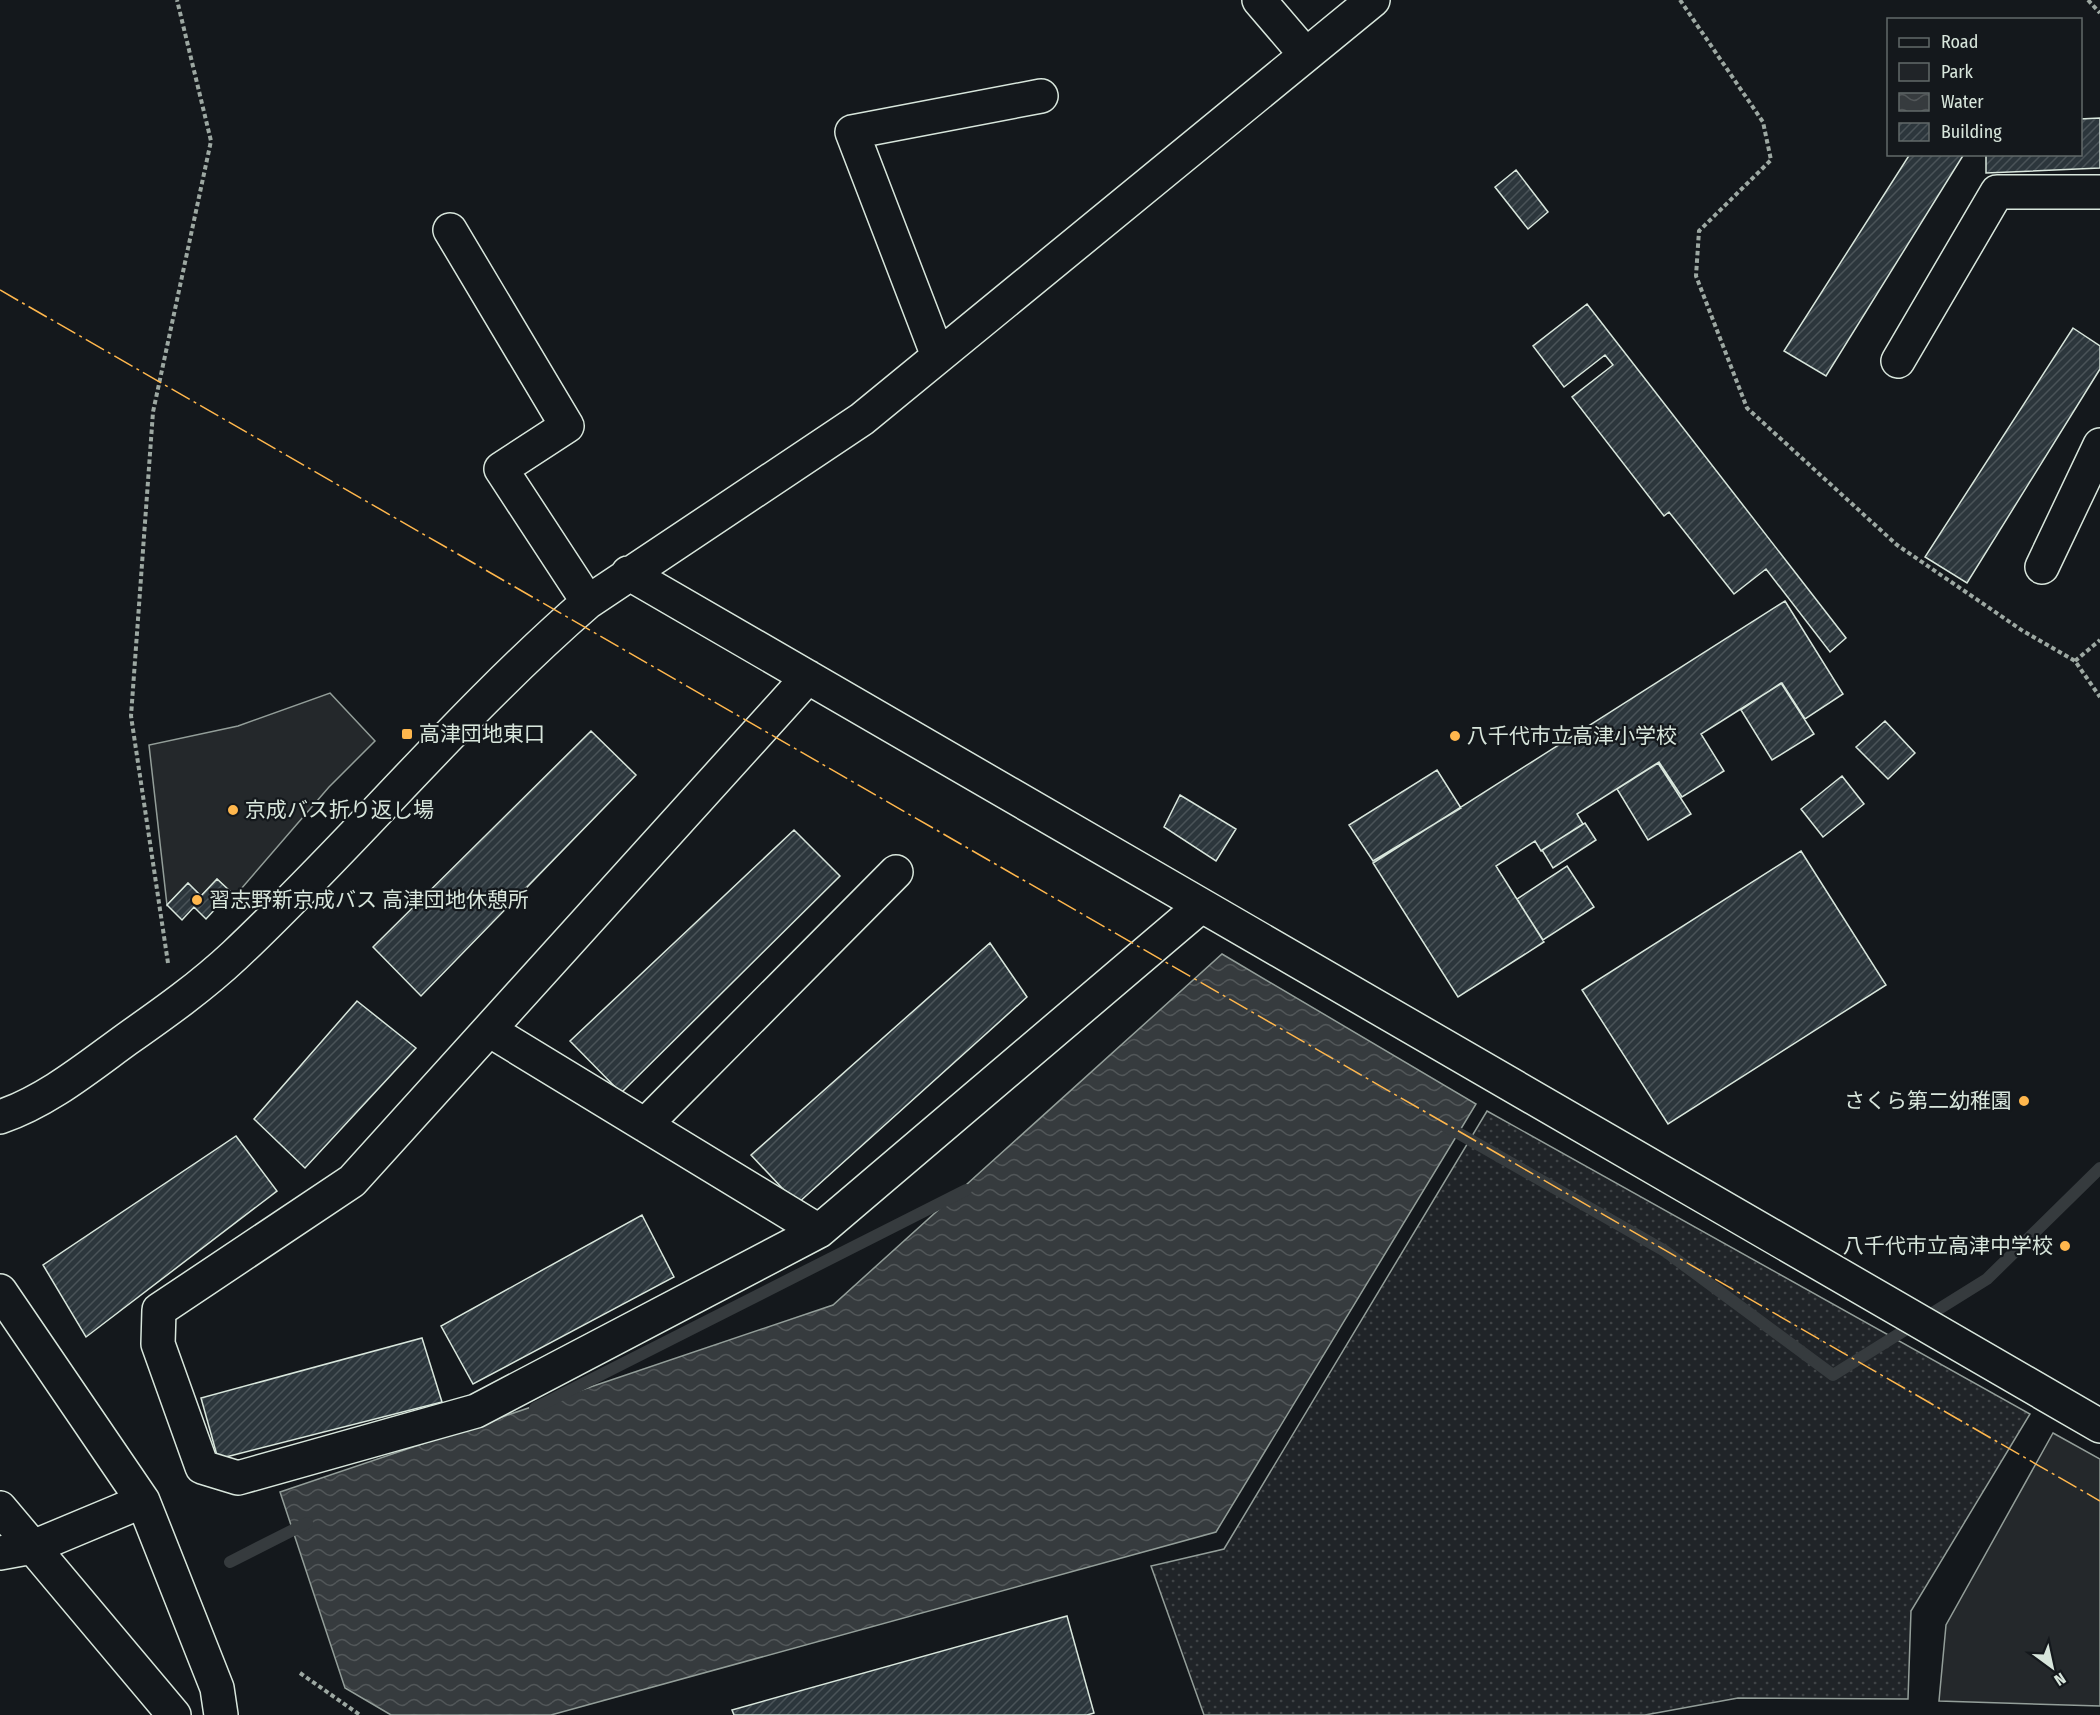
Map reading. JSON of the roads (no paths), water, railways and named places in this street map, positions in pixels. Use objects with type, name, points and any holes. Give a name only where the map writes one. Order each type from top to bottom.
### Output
[{"type":"street","points":[[1259,0],[1306,55]]},
{"type":"street","points":[[0,1117],[52,1092],[174,1005],[234,957],[497,688],[588,602],[628,573],[862,419],[1373,0]]},
{"type":"street","points":[[938,356],[852,132],[1041,96]]},
{"type":"street","points":[[1898,361],[1997,192],[2100,192]]},
{"type":"street","points":[[450,230],[567,426],[501,469],[588,602]]},
{"type":"street","points":[[2042,567],[2100,445]]},
{"type":"street","points":[[628,573],[2100,1426]]},
{"type":"street","points":[[808,678],[352,1181],[159,1310],[158,1344],[202,1467],[238,1478],[476,1411],[819,1231],[1201,906]]},
{"type":"street","points":[[645,1125],[896,872]]},
{"type":"street","points":[[489,1030],[819,1231]]},
{"type":"street","points":[[0,1291],[143,1502],[218,1688],[221,1715]]},
{"type":"street","points":[[0,1553],[33,1547],[143,1502]]},
{"type":"street","points":[[0,1508],[174,1715]]},
{"type":"water","points":[[1222,954],[1476,1104],[1216,1532],[551,1715],[391,1715],[345,1688],[280,1492],[833,1305]]},
{"type":"waterway","points":[[1444,1125],[1665,1251],[1833,1375],[1987,1279],[2100,1168]]},
{"type":"waterway","points":[[535,1408],[966,1190]]},
{"type":"waterway","points":[[230,1562],[307,1523]]},
{"type":"place","name":"高津団地東口","points":[[407,734]]},
{"type":"place","name":"八千代市立高津小学校","points":[[1455,736]]},
{"type":"place","name":"京成バス折り返し場","points":[[233,810]]},
{"type":"place","name":"習志野新京成バス 高津団地休憩所","points":[[197,900]]},
{"type":"place","name":"さくら第二幼稚園","points":[[2024,1101]]},
{"type":"place","name":"八千代市立高津中学校","points":[[2065,1246]]}]
